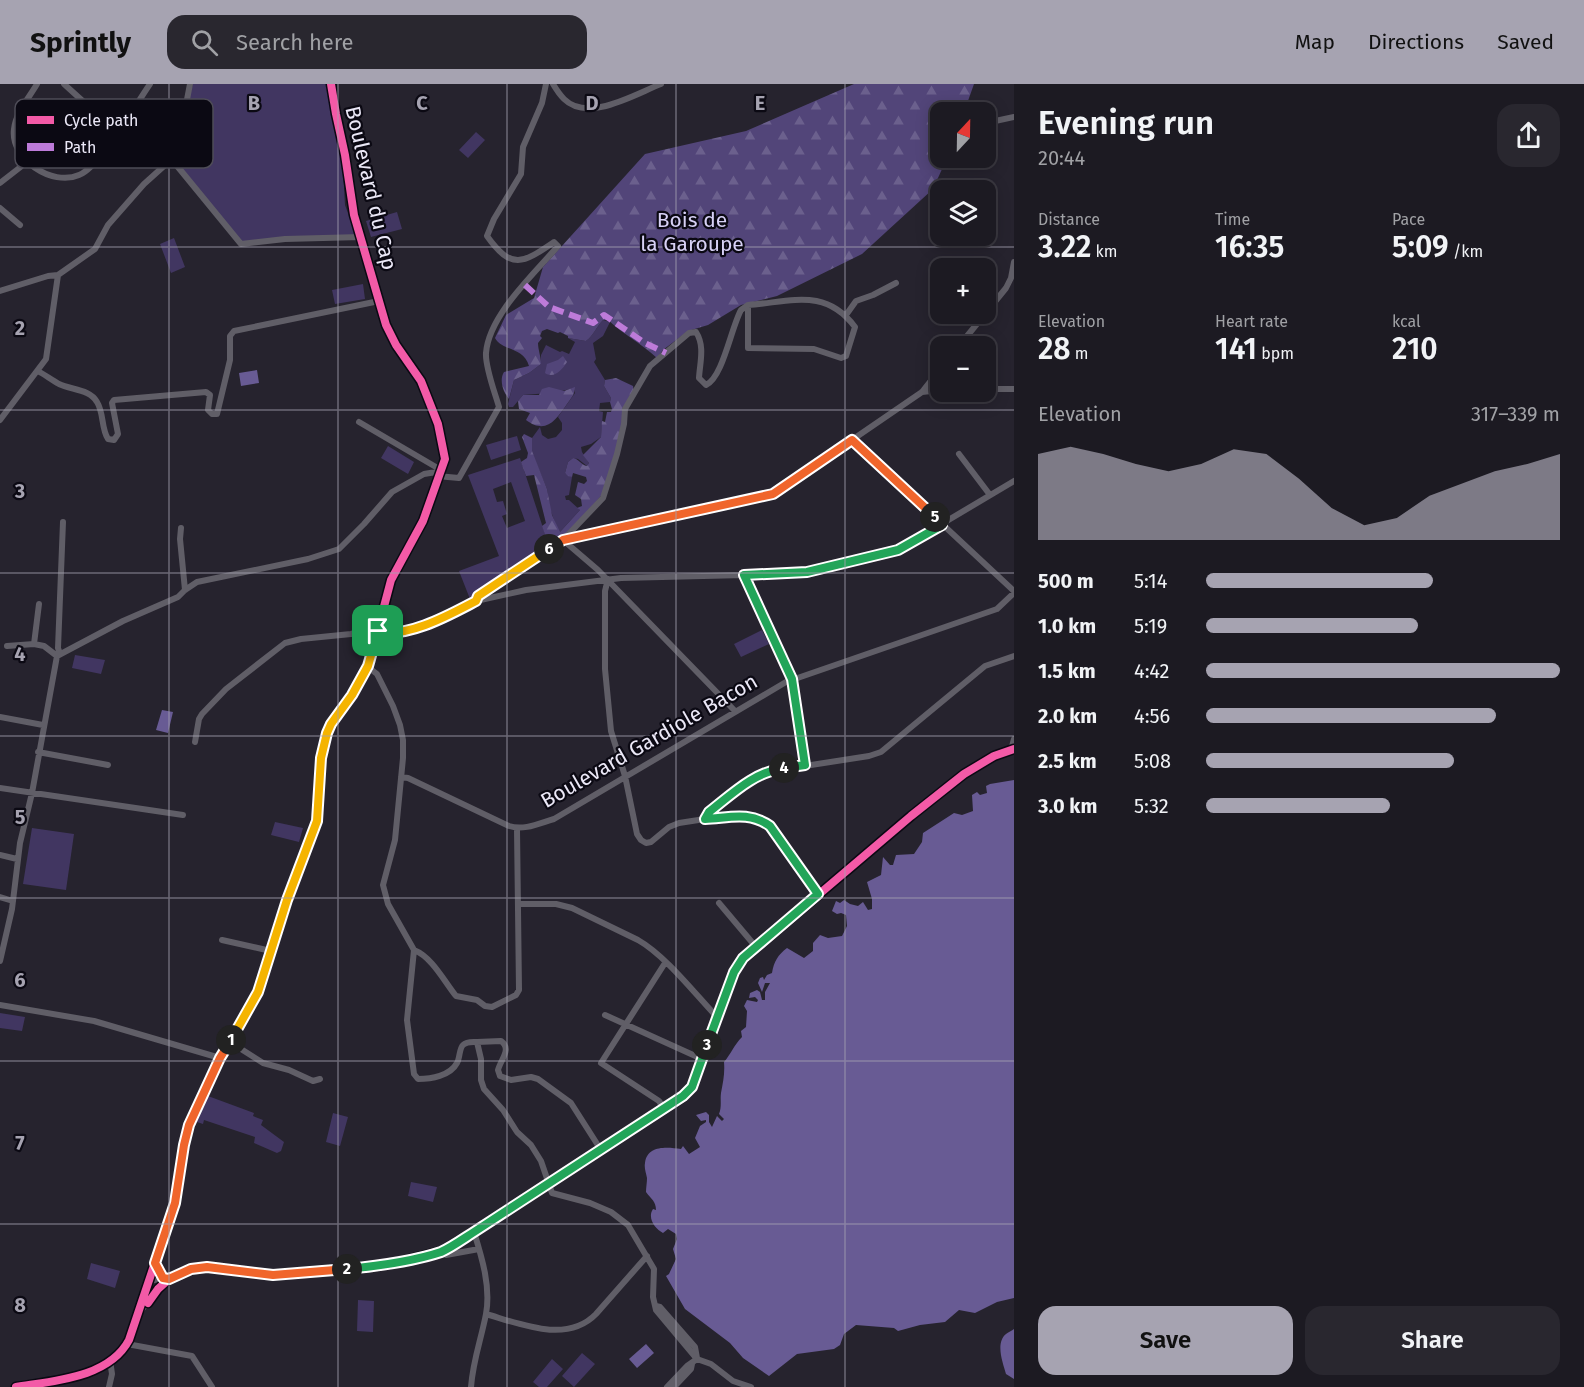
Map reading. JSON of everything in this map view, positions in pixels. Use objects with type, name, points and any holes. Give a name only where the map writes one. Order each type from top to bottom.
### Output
[{"type":"street","points":[[28,99],[38,84]]},
{"type":"street","points":[[64,84],[81,99]]},
{"type":"street","points":[[140,99],[150,84]]},
{"type":"street","points":[[187,99],[190,84]]},
{"type":"street","name":"Boulevard du Cap","points":[[140,1312],[175,1203],[189,1125],[220,1058],[258,992],[287,900],[317,821],[321,758],[327,733],[368,666],[391,580],[423,520],[441,474],[445,453],[438,424],[421,381],[396,345],[386,325],[350,193],[331,84]]},
{"type":"street","points":[[58,655],[123,621],[178,597],[197,582],[308,559],[339,549],[392,492],[424,474],[441,474],[459,478],[499,407],[486,355],[489,336],[498,317],[558,246],[554,242],[529,259],[517,261],[498,251],[487,236],[494,219],[521,174],[522,147],[542,103],[546,84]]},
{"type":"street","points":[[553,84],[565,100],[583,109],[600,108],[661,84]]},
{"type":"street","points":[[996,121],[1014,117]]},
{"type":"street","points":[[0,183],[19,168]]},
{"type":"street","points":[[35,168],[53,176],[81,175],[89,168]]},
{"type":"street","points":[[0,291],[58,275],[95,249],[108,225],[144,184],[162,168]]},
{"type":"street","points":[[177,168],[240,244],[285,239],[361,237]]},
{"type":"street","points":[[0,208],[20,225]]},
{"type":"street","points":[[967,336],[1006,288],[1011,278],[1014,262]]},
{"type":"street","points":[[0,420],[46,359],[58,275]]},
{"type":"street","points":[[846,315],[856,301],[896,283]]},
{"type":"street","points":[[476,601],[478,596],[563,540],[603,498],[617,454],[625,409],[650,366],[688,333],[696,332],[700,339],[702,350],[699,378],[705,385],[709,384],[717,372],[741,310],[748,305],[811,299],[829,305],[846,315],[855,327],[844,358],[815,349],[748,348],[748,305]]},
{"type":"street","points":[[38,371],[60,385],[88,393],[97,401],[103,417],[105,436],[114,440],[118,435],[112,403],[114,400],[206,392],[210,394],[208,410],[212,414],[217,414],[230,360],[230,336],[234,331],[380,301]]},
{"type":"street","points":[[563,540],[773,494],[922,392],[930,382]]},
{"type":"street","points":[[996,389],[1014,389]]},
{"type":"street","points":[[922,392],[930,391]]},
{"type":"street","points":[[359,422],[441,474]]},
{"type":"street","points":[[852,440],[1014,592]]},
{"type":"street","points":[[959,454],[990,495]]},
{"type":"street","points":[[195,742],[202,714],[226,689],[285,643],[366,630],[412,629],[431,624],[476,601],[526,590],[608,579],[807,572],[898,550],[1014,481]]},
{"type":"street","points":[[0,961],[14,901],[17,858],[32,793],[58,655],[63,522]]},
{"type":"street","points":[[181,528],[185,590]]},
{"type":"street","points":[[563,540],[608,579],[735,711]]},
{"type":"street","points":[[744,575],[792,679],[805,765]]},
{"type":"street","points":[[608,579],[605,591],[605,669],[611,732],[625,776],[637,834],[646,843],[679,823],[705,819],[752,817],[770,826],[818,894]]},
{"type":"street","name":"Boulevard Gardiole Bacon","points":[[517,829],[554,819],[792,679],[862,657],[997,609],[1014,592]]},
{"type":"street","points":[[34,644],[39,604]]},
{"type":"street","points":[[7,646],[34,644],[44,646],[58,655]]},
{"type":"street","points":[[705,819],[709,812],[753,778],[776,769],[869,756],[880,752],[985,666],[1014,656]]},
{"type":"street","points":[[368,666],[377,674],[400,725],[403,740],[395,840],[385,876],[384,892],[388,904],[414,950],[406,1020],[414,1074],[418,1079],[425,1079],[447,1073],[457,1062],[462,1046],[466,1042],[501,1041],[506,1044],[505,1056],[498,1070],[500,1076],[511,1080],[531,1077],[538,1079],[571,1102],[602,1150]]},
{"type":"street","points":[[0,717],[43,725]]},
{"type":"street","points":[[149,1284],[200,1267],[273,1275],[390,1264],[442,1251],[474,1232],[665,1110],[683,1096],[692,1087],[734,972],[743,958],[964,774],[994,756],[1012,749],[1014,739]]},
{"type":"street","points":[[38,752],[108,765]]},
{"type":"street","points":[[401,777],[408,778],[517,829],[519,990],[516,995],[492,1007],[485,1006],[477,1000],[456,996],[433,965],[421,953],[414,950]]},
{"type":"street","points":[[0,788],[183,815]]},
{"type":"street","points":[[0,855],[17,858]]},
{"type":"street","points":[[0,897],[14,901]]},
{"type":"street","points":[[719,903],[756,946]]},
{"type":"street","points":[[518,904],[556,904],[572,908],[646,944],[718,1018]]},
{"type":"street","points":[[222,940],[271,951]]},
{"type":"street","points":[[665,963],[601,1064],[659,1101],[665,1110]]},
{"type":"street","points":[[0,1005],[94,1021],[220,1058]]},
{"type":"street","points":[[605,1015],[702,1059]]},
{"type":"street","points":[[230,1042],[263,1063],[289,1070],[313,1081],[320,1079]]},
{"type":"street","points":[[477,1042],[484,1089],[503,1110],[517,1132],[531,1145],[541,1161],[549,1189],[554,1195],[590,1203],[611,1212],[628,1225],[647,1256],[655,1271],[653,1297],[656,1306],[660,1307],[695,1347],[695,1361],[691,1369],[674,1387]]},
{"type":"street","points":[[471,1387],[473,1364],[486,1314],[487,1287],[474,1232]]},
{"type":"street","points":[[442,1251],[446,1255],[454,1255],[479,1249]]},
{"type":"street","points":[[486,1314],[545,1330],[578,1326],[590,1321],[647,1256]]},
{"type":"street","points":[[155,1263],[166,1278]]},
{"type":"street","points":[[16,1387],[80,1375],[110,1360],[127,1344],[140,1312],[166,1278]]},
{"type":"street","points":[[149,1284],[158,1289]]},
{"type":"street","points":[[127,1344],[192,1356],[212,1387]]},
{"type":"street","points":[[109,1387],[112,1374],[110,1360]]},
{"type":"street","points":[[667,1387],[695,1361],[711,1364],[733,1381],[751,1387]]},
{"type":"shaded area","points":[[193,84],[328,84],[333,118],[342,152],[345,205],[356,235],[242,242],[181,168],[213,168],[213,99],[188,99]]},
{"type":"shaded area","points":[[476,132],[485,140],[468,158],[459,150]]},
{"type":"shaded area","points":[[397,212],[402,229],[371,237],[366,221]]},
{"type":"shaded area","points":[[174,238],[185,267],[171,273],[160,244]]},
{"type":"shaded area","points":[[363,284],[365,299],[335,304],[332,290]]},
{"type":"shaded area","points":[[603,320],[610,322],[603,336],[593,343],[596,359],[594,362],[605,380],[604,386],[611,398],[610,402],[600,403],[599,411],[603,412],[601,437],[581,447],[589,463],[587,466],[578,459],[573,458],[568,462],[565,473],[572,477],[569,495],[565,496],[566,500],[580,510],[559,533],[550,509],[547,489],[531,451],[532,438],[540,427],[542,435],[548,439],[556,437],[562,430],[562,423],[558,417],[575,393],[575,388],[523,395],[513,407],[509,407],[508,404],[514,380],[541,364],[541,355],[546,345],[569,354],[575,342],[568,338],[586,341]]},
{"type":"shaded area","points":[[257,370],[259,383],[241,386],[239,373]]},
{"type":"shaded area","points":[[517,436],[521,450],[491,460],[486,445]]},
{"type":"shaded area","points":[[388,446],[414,462],[408,474],[381,458]]},
{"type":"shaded area","points":[[520,458],[549,546],[470,599],[459,571],[499,556],[468,475]],"holes":[[[511,482],[525,521],[507,528],[502,516],[507,514],[503,501],[497,502],[493,489]]]},
{"type":"shaded area","points":[[762,630],[769,644],[741,657],[734,644]]},
{"type":"shaded area","points":[[75,655],[105,660],[101,674],[72,668]]},
{"type":"shaded area","points":[[162,710],[173,712],[168,733],[156,730]]},
{"type":"shaded area","points":[[1014,780],[1014,1298],[997,1302],[975,1313],[959,1310],[945,1322],[898,1331],[894,1328],[856,1325],[844,1334],[840,1345],[834,1349],[797,1354],[769,1376],[743,1358],[730,1343],[685,1309],[666,1276],[676,1259],[673,1249],[677,1239],[676,1234],[668,1229],[663,1233],[660,1231],[651,1219],[651,1212],[653,1209],[656,1210],[656,1207],[646,1192],[647,1157],[658,1148],[681,1149],[683,1146],[689,1154],[700,1147],[695,1138],[700,1126],[706,1120],[701,1121],[696,1115],[706,1112],[712,1127],[717,1116],[722,1121],[724,1119],[719,1114],[724,1062],[742,1037],[741,1031],[746,1027],[747,1011],[744,1006],[747,1000],[757,1002],[758,1000],[755,997],[749,998],[750,993],[757,990],[762,1000],[765,1000],[765,992],[770,983],[765,983],[762,992],[758,983],[760,978],[763,977],[764,980],[772,973],[781,953],[787,948],[804,958],[813,951],[813,943],[820,935],[828,938],[842,936],[847,926],[846,915],[832,911],[836,901],[840,903],[844,900],[858,906],[863,902],[868,910],[872,909],[872,899],[867,882],[881,875],[883,857],[890,865],[893,865],[896,855],[914,854],[922,842],[923,833],[954,813],[962,815],[973,811],[972,795],[977,792],[980,795],[987,793],[986,786],[990,784]]},
{"type":"shaded area","points":[[275,822],[303,828],[299,842],[271,835]]},
{"type":"shaded area","points":[[32,828],[74,834],[66,890],[23,884]]},
{"type":"shaded area","points":[[0,1013],[25,1017],[22,1031],[0,1028]]},
{"type":"shaded area","points":[[208,1096],[254,1113],[253,1116],[263,1120],[261,1125],[284,1142],[281,1151],[277,1153],[254,1143],[255,1137],[204,1120],[203,1124],[197,1122]]},
{"type":"shaded area","points":[[333,1113],[348,1117],[340,1146],[326,1142]]},
{"type":"shaded area","points":[[411,1182],[437,1187],[433,1202],[408,1196]]},
{"type":"shaded area","points":[[91,1263],[120,1271],[115,1288],[87,1279]]},
{"type":"shaded area","points":[[358,1300],[374,1301],[373,1332],[357,1331]]},
{"type":"shaded area","points":[[1014,1329],[1014,1379],[1006,1374],[1000,1348],[1003,1338]]},
{"type":"shaded area","points":[[646,1344],[654,1353],[637,1368],[629,1359]]},
{"type":"shaded area","points":[[582,1353],[595,1364],[574,1387],[562,1376]]},
{"type":"shaded area","points":[[552,1359],[563,1369],[547,1387],[539,1387],[533,1382]]},
{"type":"green space","name":"Bois de la Garoupe","points":[[854,84],[974,84],[968,102],[930,102],[930,168],[942,168],[937,180],[930,180],[930,192],[862,254],[777,296],[741,305],[708,325],[688,331],[663,350],[657,358],[608,320],[603,320],[586,341],[568,338],[560,332],[547,329],[542,331],[540,336],[542,338],[538,343],[541,364],[514,380],[509,399],[502,386],[504,372],[529,366],[523,355],[498,342],[495,338],[506,315],[534,298],[543,267],[645,154],[746,131]]},
{"type":"green space","points":[[563,356],[567,362],[560,371],[552,375],[545,373],[547,364]]},
{"type":"green space","points":[[616,378],[633,386],[634,392],[625,409],[607,489],[563,540],[549,546],[542,526],[546,523],[534,475],[526,476],[521,462],[527,458],[528,453],[522,437],[524,434],[532,438],[532,451],[547,489],[552,515],[560,532],[580,510],[577,508],[582,506],[581,499],[575,495],[578,482],[584,484],[587,481],[586,477],[573,473],[572,477],[565,473],[568,462],[573,458],[587,466],[589,463],[583,455],[601,437],[602,421],[605,422],[607,412],[611,412],[612,409],[611,398],[604,386],[605,380]]},
{"type":"green space","points":[[549,387],[564,391],[575,387],[572,396],[550,424],[539,426],[533,424],[526,420],[530,413],[519,409],[518,401],[523,395],[539,395],[542,389]]},
{"type":"marked path","points":[[525,285],[549,307],[593,323],[604,315],[645,343],[666,353]]},
{"type":"cycle path","points":[[16,1387],[63,1380],[94,1370],[108,1363],[120,1353],[129,1340],[175,1203],[189,1125],[220,1058],[258,992],[287,900],[317,821],[321,758],[327,733],[368,667],[391,580],[423,521],[445,459],[438,424],[421,381],[396,345],[386,325],[354,215],[331,84]]},
{"type":"cycle path","points":[[148,1303],[169,1279],[191,1269],[207,1267],[273,1275],[390,1264],[442,1251],[474,1232],[683,1097],[692,1087],[734,972],[743,959],[911,816],[964,774],[994,756],[1014,749]]},
{"type":"route","points":[[852,440],[942,525],[898,550],[807,572],[744,575],[788,666],[805,765],[776,769],[753,778],[709,812],[705,819],[741,816],[761,820],[770,826],[818,894],[743,958],[734,972],[692,1087],[683,1096],[665,1110],[442,1251],[390,1264],[357,1268],[273,1275],[200,1267],[169,1279],[163,1278],[155,1263],[175,1203],[189,1125],[220,1058],[245,1018],[262,982],[287,900],[317,821],[321,758],[327,733],[368,666],[378,631],[412,629],[431,624],[476,601],[478,596],[563,540],[773,494],[852,440]]}]
